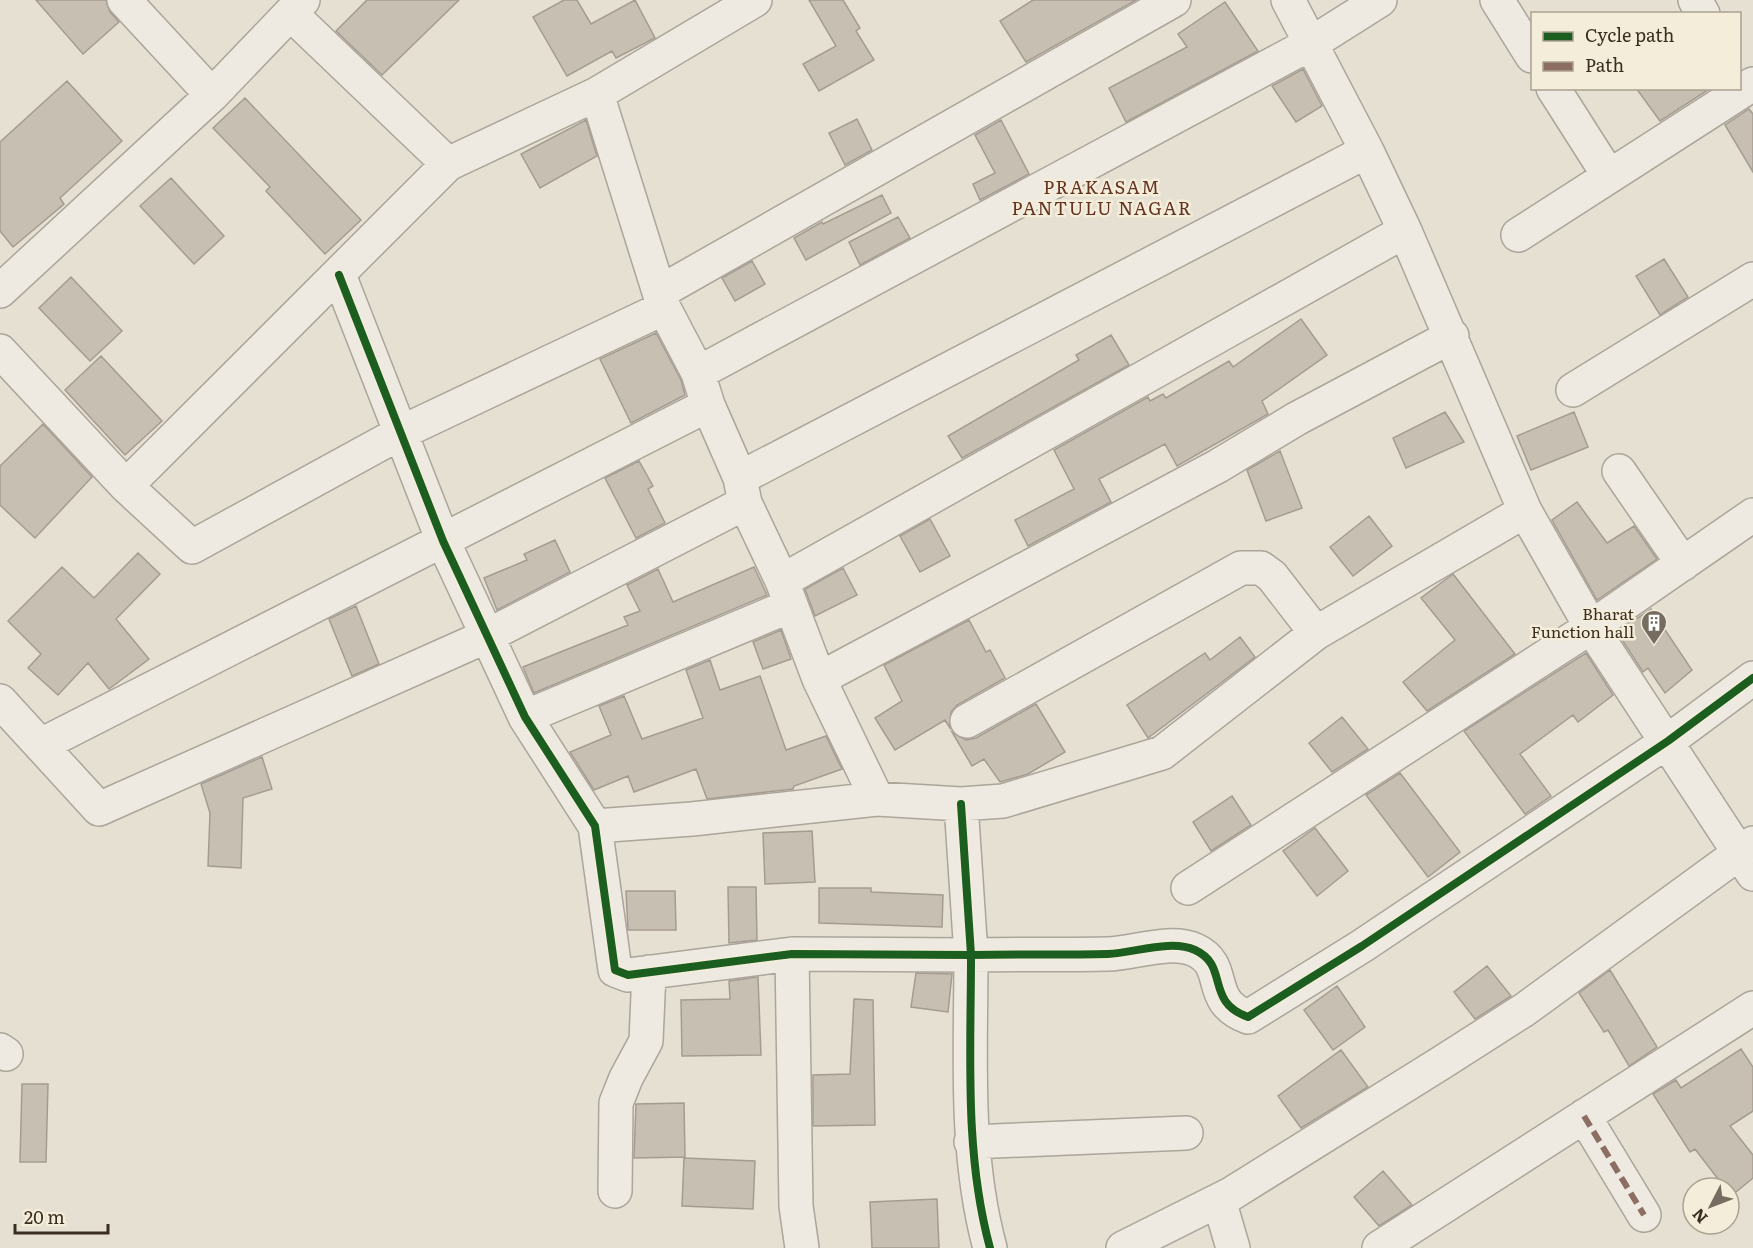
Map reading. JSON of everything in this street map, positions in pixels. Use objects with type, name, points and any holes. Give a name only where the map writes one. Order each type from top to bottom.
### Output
[{"type":"street","points":[[124,0],[212,94]]},
{"type":"street","points":[[126,486],[448,164],[597,94],[754,0]]},
{"type":"street","points":[[0,351],[126,486],[192,547],[402,432],[662,300],[1174,0]]},
{"type":"street","points":[[1123,1248],[1219,1200],[1524,1010],[1748,857],[1592,627],[1524,511],[1452,336],[1405,231],[1367,151],[1288,0]]},
{"type":"street","points":[[698,373],[1312,43],[1380,0]]},
{"type":"street","points":[[1497,0],[1531,53]]},
{"type":"street","points":[[0,291],[212,94],[297,7],[448,164]]},
{"type":"street","points":[[1554,90],[1609,176]]},
{"type":"street","points":[[1518,235],[1609,176],[1732,90]]},
{"type":"street","points":[[597,94],[662,300],[698,373],[708,405],[819,679],[877,799]]},
{"type":"street","points":[[0,701],[99,809],[487,636],[742,490],[1367,151]]},
{"type":"street","points":[[525,717],[786,593],[1405,231]]},
{"type":"street","points":[[339,275],[443,541],[487,636],[525,717],[595,826],[615,970],[628,975],[792,954],[1111,954],[1171,947],[1193,949],[1209,959],[1224,1002],[1233,1011],[1248,1017],[1362,946],[1668,741],[1753,678]]},
{"type":"street","points":[[1573,390],[1753,279]]},
{"type":"street","points":[[819,679],[1218,466],[1296,419],[1452,336]]},
{"type":"street","points":[[41,745],[708,405]]},
{"type":"street","points":[[1619,471],[1683,564]]},
{"type":"street","points":[[595,826],[692,819],[877,799],[961,804],[1003,801],[1162,753],[1316,633],[1524,511]]},
{"type":"street","points":[[1188,888],[1592,627],[1753,515]]},
{"type":"street","points":[[967,721],[1241,568],[1260,568],[1272,576],[1316,633]]},
{"type":"street","points":[[961,804],[971,955],[971,1142],[980,1206],[990,1248]]},
{"type":"street","points":[[792,954],[796,1206],[802,1248]]},
{"type":"street","points":[[615,1191],[616,1103],[626,1078],[646,1041],[649,972]]},
{"type":"street","points":[[1379,1248],[1753,1008]]},
{"type":"street","points":[[1584,1116],[1644,1215]]},
{"type":"street","points":[[971,1142],[1186,1133]]},
{"type":"street","points":[[1219,1200],[1233,1248]]},
{"type":"building","points":[[36,0],[106,0],[110,12],[119,22],[83,54]]},
{"type":"building","points":[[367,0],[459,0],[382,75],[336,31]]},
{"type":"building","points":[[564,0],[577,0],[591,24],[635,0],[655,38],[616,58],[612,51],[567,76],[533,17]]},
{"type":"building","points":[[809,0],[843,0],[860,28],[856,31],[874,60],[819,91],[803,64],[836,46]]},
{"type":"building","points":[[1033,0],[1136,0],[1026,62],[1000,21]]},
{"type":"building","points":[[1225,2],[1258,51],[1126,122],[1109,88],[1187,47],[1178,34]]},
{"type":"building","points":[[1303,69],[1322,106],[1296,122],[1272,86]]},
{"type":"building","points":[[67,81],[122,141],[60,198],[64,204],[13,247],[0,231],[0,142]]},
{"type":"building","points":[[1637,90],[1708,90],[1660,121]]},
{"type":"building","points":[[245,98],[361,220],[325,254],[266,191],[270,187],[213,128]]},
{"type":"building","points":[[1749,109],[1753,114],[1753,172],[1725,125]]},
{"type":"building","points":[[857,119],[872,150],[845,165],[829,133]]},
{"type":"building","points":[[586,120],[597,156],[540,188],[521,154]]},
{"type":"building","points":[[1001,120],[1029,174],[980,200],[973,184],[995,173],[975,135]]},
{"type":"building","points":[[171,178],[224,236],[194,264],[140,206]]},
{"type":"building","points":[[882,195],[891,213],[806,260],[794,238],[822,222],[823,224]]},
{"type":"building","points":[[898,217],[910,238],[860,265],[849,242]]},
{"type":"building","points":[[1664,259],[1688,297],[1660,315],[1636,276]]},
{"type":"building","points":[[752,261],[765,284],[735,301],[722,278]]},
{"type":"building","points":[[71,277],[122,331],[90,361],[39,308]]},
{"type":"building","points":[[1301,319],[1327,355],[1262,401],[1268,414],[1177,466],[1165,444],[1099,479],[1111,502],[1028,546],[1015,520],[1074,489],[1054,450],[1148,397],[1150,401],[1163,394],[1166,398],[1229,361],[1233,367]]},
{"type":"building","points":[[656,333],[681,380],[685,395],[631,423],[600,359]]},
{"type":"building","points":[[1111,335],[1129,365],[962,458],[948,436],[1079,360],[1076,355]]},
{"type":"building","points":[[101,356],[162,421],[125,455],[65,390]]},
{"type":"building","points":[[1445,412],[1464,442],[1406,468],[1393,438]]},
{"type":"building","points":[[1574,412],[1588,447],[1531,470],[1517,436]]},
{"type":"building","points":[[43,424],[92,477],[35,538],[0,505],[0,466]]},
{"type":"building","points":[[1280,451],[1302,508],[1266,521],[1247,470]]},
{"type":"building","points":[[639,461],[653,486],[648,489],[665,523],[636,538],[605,478]]},
{"type":"building","points":[[1577,502],[1607,543],[1634,526],[1657,559],[1597,600],[1552,520]]},
{"type":"building","points":[[1369,516],[1392,546],[1353,576],[1330,547]]},
{"type":"building","points":[[930,519],[950,556],[920,572],[900,536]]},
{"type":"building","points":[[555,540],[570,572],[497,610],[484,578],[527,560],[524,554]]},
{"type":"building","points":[[138,553],[160,574],[116,619],[149,659],[109,689],[88,663],[58,695],[28,668],[41,654],[8,621],[62,567],[94,598]]},
{"type":"building","points":[[754,567],[767,595],[534,693],[523,667],[628,625],[624,617],[640,611],[627,585],[658,569],[673,602]]},
{"type":"building","points":[[843,568],[857,595],[815,616],[805,589]]},
{"type":"building","points":[[1453,574],[1515,654],[1427,711],[1403,682],[1455,640],[1421,598]]},
{"type":"building","points":[[356,606],[379,664],[352,676],[329,619]]},
{"type":"building","name":"Bharat Function hall","points":[[1651,609],[1692,670],[1665,693],[1648,668],[1643,672],[1617,632]]},
{"type":"building","points":[[969,620],[986,652],[990,650],[1005,678],[957,705],[951,712],[950,728],[945,720],[895,750],[875,718],[902,701],[884,665]]},
{"type":"building","points":[[781,630],[791,659],[763,669],[753,642]]},
{"type":"building","points":[[1240,637],[1255,657],[1148,738],[1127,705],[1205,653],[1210,660]]},
{"type":"building","points":[[1586,653],[1613,695],[1578,722],[1573,715],[1520,754],[1551,796],[1525,814],[1464,731]]},
{"type":"building","points":[[710,660],[720,690],[760,676],[786,750],[826,736],[842,769],[794,786],[793,789],[707,799],[696,769],[634,792],[628,776],[594,790],[570,752],[611,735],[599,706],[624,696],[642,739],[703,718],[686,670]]},
{"type":"building","points":[[1036,704],[1065,752],[1028,774],[1000,782],[984,759],[972,766],[952,732],[966,740],[976,738]]},
{"type":"building","points":[[1342,717],[1368,749],[1332,772],[1309,743]]},
{"type":"building","points":[[262,757],[272,789],[243,798],[241,868],[208,866],[210,813],[201,784]]},
{"type":"building","points":[[1400,773],[1460,852],[1428,877],[1366,795]]},
{"type":"building","points":[[1232,796],[1251,825],[1211,851],[1193,822]]},
{"type":"building","points":[[1315,828],[1348,871],[1317,896],[1283,851]]},
{"type":"building","points":[[812,831],[815,882],[765,884],[763,833]]},
{"type":"building","points":[[728,887],[756,887],[757,940],[729,943]]},
{"type":"building","points":[[819,888],[871,888],[871,892],[943,895],[942,927],[819,923]]},
{"type":"building","points":[[626,891],[675,891],[676,930],[628,930]]},
{"type":"building","points":[[1487,966],[1511,996],[1475,1019],[1454,992]]},
{"type":"building","points":[[1610,970],[1657,1047],[1629,1066],[1608,1030],[1604,1032],[1579,993]]},
{"type":"building","points":[[916,973],[952,974],[948,1012],[911,1007]]},
{"type":"building","points":[[758,977],[761,1055],[682,1056],[681,1000],[730,999],[729,981]]},
{"type":"building","points":[[1337,986],[1365,1027],[1333,1050],[1304,1010]]},
{"type":"building","points":[[854,999],[873,1000],[875,1125],[813,1126],[813,1075],[850,1074]]},
{"type":"building","points":[[1741,1049],[1753,1067],[1753,1111],[1730,1126],[1753,1155],[1753,1178],[1741,1188],[1741,1176],[1716,1176],[1695,1149],[1690,1152],[1653,1094],[1676,1080],[1681,1088]]},
{"type":"building","points":[[1341,1050],[1368,1087],[1301,1128],[1278,1096]]},
{"type":"building","points":[[22,1084],[48,1084],[46,1162],[20,1162]]},
{"type":"building","points":[[684,1103],[685,1157],[634,1158],[636,1104]]},
{"type":"building","points":[[684,1158],[755,1161],[753,1209],[682,1206]]},
{"type":"building","points":[[1383,1171],[1412,1205],[1379,1226],[1354,1197]]},
{"type":"building","points":[[937,1199],[939,1248],[872,1248],[870,1202]]},
{"type":"marked path","points":[[1584,1116],[1644,1215]]},
{"type":"cycle path","points":[[339,275],[443,541],[525,717],[595,826],[615,970],[628,975],[792,954],[971,955],[970,1065],[973,1139],[976,1176],[990,1248]]},
{"type":"cycle path","points":[[961,804],[971,955],[1108,954],[1164,946],[1185,947],[1206,957],[1212,965],[1226,1002],[1248,1017],[1362,946],[1668,741],[1753,678]]},
{"type":"place","name":"Bharat Function hall","points":[[1654,646]]},
{"type":"district","name":"PRAKASAM PANTULU NAGAR","points":[[1102,198]]}]
